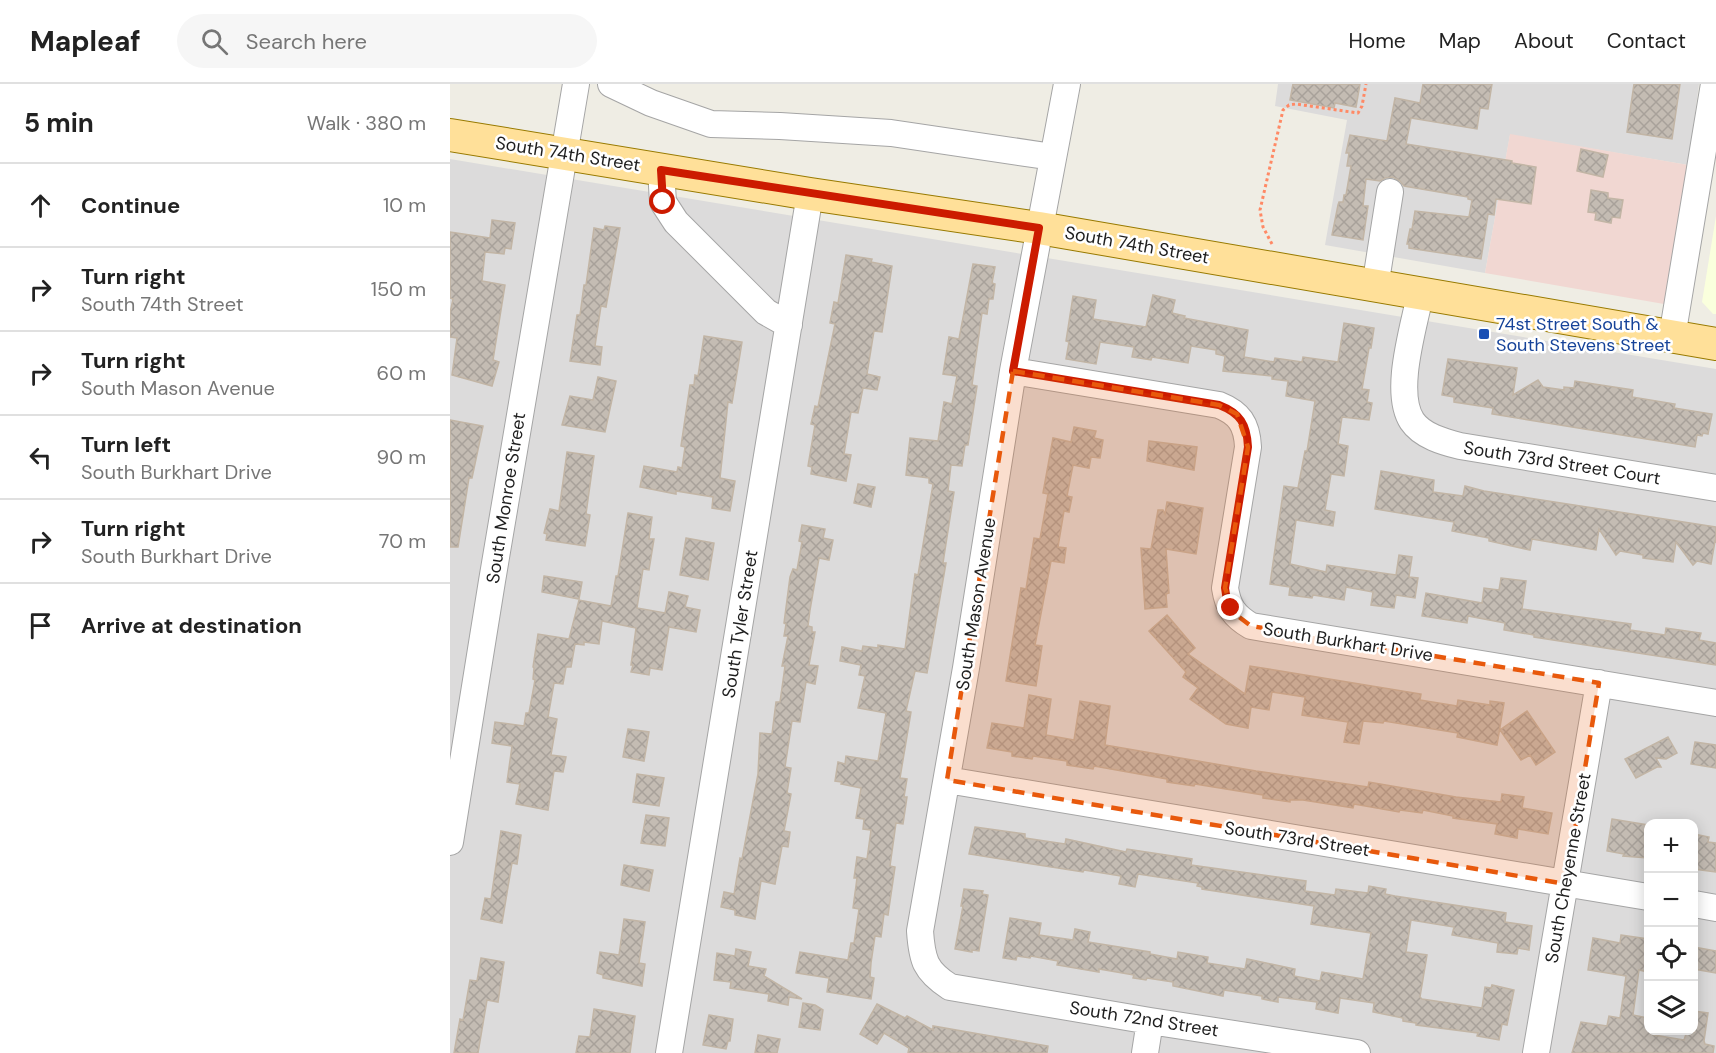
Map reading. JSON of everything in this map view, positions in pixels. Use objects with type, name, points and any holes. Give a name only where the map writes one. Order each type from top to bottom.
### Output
[{"type":"main road","name":"South 74th Street","points":[[450,135],[810,194],[1039,228],[1716,344]]},
{"type":"street","name":"South Monroe Street","points":[[450,842],[576,84]]},
{"type":"street","points":[[611,84],[651,103],[711,124],[891,133],[1053,157]]},
{"type":"street","name":"South Mason Avenue","points":[[934,977],[924,958],[920,931],[1013,371],[1067,84]]},
{"type":"street","points":[[1672,337],[1714,84]]},
{"type":"street","points":[[661,170],[663,202],[676,222],[766,312],[789,325]]},
{"type":"street","points":[[1375,287],[1390,192]]},
{"type":"street","name":"South Tyler Street","points":[[669,1053],[810,194]]},
{"type":"street","name":"South 73rd Street Court","points":[[1420,295],[1403,385],[1404,400],[1413,422],[1426,433],[1460,446],[1716,488]]},
{"type":"street","name":"South Burkhart Drive","points":[[1013,371],[1219,405],[1237,414],[1244,425],[1248,447],[1225,588],[1227,601],[1234,613],[1251,626],[1716,703]]},
{"type":"street","name":"South Cheyenne Street","points":[[1536,1053],[1599,683]]},
{"type":"street","name":"South 73rd Street","points":[[946,780],[1644,896]]},
{"type":"street","points":[[1698,905],[1716,908]]},
{"type":"street","name":"South 72nd Street","points":[[934,977],[951,987],[1357,1053]]},
{"type":"street","points":[[1145,1053],[1150,1021]]},
{"type":"path","points":[[1269,269],[1272,244],[1263,227],[1260,210],[1283,110],[1289,105],[1296,104],[1358,113],[1362,106],[1366,84]]},
{"type":"highlighted area","points":[[1013,371],[1219,405],[1237,414],[1248,447],[1225,588],[1234,613],[1251,626],[1599,683],[1566,884],[947,780]]},
{"type":"shaded area","points":[[1278,84],[1699,84],[1688,165],[1510,135],[1485,273],[1325,245],[1347,120],[1275,106]]},
{"type":"shaded area","points":[[1510,134],[1688,165],[1664,304],[1485,273]]},
{"type":"shaded area","points":[[450,159],[1716,369],[1716,1053],[450,1053]]},
{"type":"shaded area","points":[[1716,216],[1716,314],[1713,314],[1702,302]]},
{"type":"building","points":[[1293,84],[1360,84],[1356,107],[1335,103],[1334,108],[1290,100]]},
{"type":"building","points":[[1423,84],[1492,84],[1488,109],[1480,108],[1477,129],[1411,118],[1406,144],[1536,167],[1531,204],[1496,199],[1494,215],[1488,214],[1481,259],[1409,248],[1407,244],[1415,211],[1469,217],[1472,200],[1468,197],[1404,186],[1393,177],[1380,181],[1366,179],[1363,206],[1368,206],[1363,240],[1332,235],[1339,202],[1343,202],[1344,195],[1346,195],[1351,166],[1347,166],[1349,153],[1346,153],[1350,135],[1387,141],[1395,98],[1420,103]]},
{"type":"building","points":[[1634,84],[1680,84],[1672,139],[1627,132]]},
{"type":"building","points":[[1581,149],[1608,155],[1603,177],[1577,171]]},
{"type":"building","points":[[1591,190],[1608,193],[1608,198],[1623,200],[1620,218],[1612,217],[1611,223],[1595,220],[1596,213],[1588,212]]},
{"type":"building","points":[[492,220],[515,223],[511,249],[505,248],[504,254],[485,252],[482,281],[505,285],[493,360],[499,362],[492,386],[452,375],[457,338],[450,337],[450,313],[453,299],[450,298],[450,232],[490,238]]},
{"type":"building","points":[[605,226],[620,228],[606,307],[601,306],[595,346],[602,347],[600,365],[570,361],[577,315],[580,315],[584,285],[586,285],[594,228],[604,230]]},
{"type":"building","points":[[846,255],[872,259],[871,262],[892,266],[882,332],[874,331],[867,374],[880,377],[877,390],[863,388],[858,413],[851,412],[844,454],[851,455],[846,481],[811,474],[812,467],[808,466],[815,425],[811,424],[815,406],[818,407],[835,324],[830,323],[834,302],[838,303]]},
{"type":"building","points":[[973,264],[995,267],[992,283],[995,284],[993,299],[989,299],[987,314],[982,313],[972,385],[977,386],[968,445],[965,445],[962,466],[951,465],[948,491],[954,492],[943,563],[946,563],[927,673],[915,671],[906,711],[911,712],[900,778],[907,779],[904,797],[907,797],[903,824],[896,823],[890,866],[895,867],[888,915],[884,914],[881,937],[875,936],[870,977],[874,978],[871,999],[827,992],[829,978],[796,973],[800,952],[848,960],[851,943],[854,943],[859,909],[853,908],[857,857],[867,859],[871,830],[863,829],[864,819],[856,818],[861,788],[835,781],[838,762],[845,764],[846,756],[878,761],[886,713],[858,708],[865,676],[859,675],[861,665],[840,661],[842,647],[862,651],[863,646],[878,648],[878,645],[905,649],[915,574],[918,575],[933,484],[929,483],[929,478],[906,475],[910,438],[938,441],[944,402],[952,404],[957,376],[943,374],[949,337],[959,339]]},
{"type":"building","points":[[1153,295],[1175,300],[1172,313],[1185,316],[1184,318],[1248,330],[1244,357],[1274,362],[1275,358],[1302,362],[1303,357],[1338,362],[1344,323],[1374,328],[1362,389],[1369,390],[1367,402],[1372,403],[1369,420],[1342,417],[1338,444],[1348,446],[1344,476],[1331,474],[1325,510],[1335,512],[1333,526],[1296,520],[1290,564],[1326,572],[1327,565],[1396,575],[1399,555],[1412,557],[1409,577],[1418,578],[1415,598],[1396,595],[1394,608],[1371,605],[1373,592],[1346,587],[1344,600],[1313,595],[1312,598],[1289,595],[1290,587],[1270,584],[1284,486],[1298,488],[1315,401],[1286,396],[1288,381],[1272,379],[1272,376],[1223,371],[1225,356],[1216,354],[1216,350],[1191,346],[1188,363],[1152,357],[1151,360],[1132,357],[1134,347],[1100,342],[1096,364],[1066,359],[1069,342],[1066,341],[1073,296],[1096,300],[1093,319],[1146,327]]},
{"type":"building","points":[[704,336],[742,342],[732,403],[728,402],[720,478],[735,481],[730,511],[712,508],[713,497],[676,491],[676,494],[640,487],[644,466],[677,472],[678,467],[682,468],[685,447],[681,446],[690,385],[694,385],[695,375],[698,376]]},
{"type":"building","points":[[1448,359],[1517,368],[1513,395],[1538,380],[1543,387],[1564,390],[1564,387],[1574,388],[1575,381],[1633,390],[1632,397],[1675,404],[1674,408],[1712,414],[1708,434],[1697,435],[1695,447],[1492,414],[1493,408],[1454,402],[1454,397],[1442,395]]},
{"type":"building","points":[[598,377],[616,381],[605,432],[562,425],[570,396],[593,400]]},
{"type":"building","points":[[450,420],[483,426],[472,478],[469,478],[458,547],[450,547]]},
{"type":"building","points":[[1074,427],[1096,431],[1094,438],[1103,440],[1100,458],[1091,457],[1089,468],[1073,465],[1067,496],[1072,497],[1069,512],[1064,511],[1058,547],[1066,548],[1064,563],[1051,561],[1035,645],[1042,646],[1036,686],[1006,681],[1021,588],[1026,589],[1034,538],[1040,539],[1048,494],[1043,493],[1053,438],[1071,442]]},
{"type":"building","points":[[1149,441],[1197,447],[1194,470],[1147,461]]},
{"type":"building","points":[[567,452],[594,456],[586,514],[590,515],[585,546],[546,540],[547,534],[544,533],[550,509],[559,511]]},
{"type":"building","points":[[1381,471],[1434,480],[1433,492],[1463,496],[1465,486],[1484,491],[1716,527],[1716,542],[1711,564],[1697,561],[1693,565],[1676,542],[1673,562],[1643,558],[1643,555],[1620,551],[1616,555],[1599,529],[1596,550],[1532,539],[1530,550],[1489,541],[1489,538],[1452,531],[1454,522],[1375,509]]},
{"type":"building","points":[[858,484],[875,487],[871,507],[854,503]]},
{"type":"building","points":[[1167,502],[1203,508],[1196,554],[1166,549],[1169,593],[1166,594],[1167,607],[1145,609],[1141,548],[1151,549],[1158,510],[1163,510],[1165,514]]},
{"type":"building","points":[[628,513],[652,517],[649,539],[654,539],[649,570],[643,569],[637,608],[665,613],[669,592],[688,596],[685,607],[700,610],[696,632],[669,627],[662,670],[650,668],[649,675],[631,672],[636,628],[602,621],[599,644],[584,642],[584,645],[575,644],[571,667],[566,667],[563,684],[554,683],[548,717],[557,719],[551,755],[566,757],[563,772],[554,771],[548,810],[516,804],[520,784],[507,782],[512,746],[492,743],[495,722],[524,726],[526,713],[529,713],[535,680],[533,679],[533,667],[538,634],[569,639],[579,600],[611,606]]},
{"type":"building","points":[[802,525],[825,529],[823,538],[833,540],[829,560],[819,558],[808,626],[812,627],[812,632],[815,632],[809,665],[818,666],[815,684],[806,682],[800,722],[792,721],[785,767],[791,768],[787,793],[791,794],[784,831],[790,832],[788,847],[782,846],[775,884],[761,881],[755,919],[735,915],[735,910],[721,907],[724,892],[734,894],[740,858],[742,859],[758,774],[760,733],[772,734],[776,702],[780,702],[785,666],[782,666],[788,636],[784,636],[786,624],[784,623],[790,577],[793,569],[797,570],[802,542],[799,541]]},
{"type":"building","points":[[686,538],[714,543],[708,580],[680,575]]},
{"type":"building","points":[[544,576],[582,582],[579,599],[542,592]]},
{"type":"building","points":[[1501,578],[1526,581],[1522,609],[1631,624],[1630,630],[1665,635],[1666,628],[1701,633],[1699,640],[1716,643],[1716,665],[1534,637],[1534,635],[1504,630],[1505,623],[1468,616],[1467,623],[1422,616],[1426,593],[1482,603],[1484,588],[1499,590]]},
{"type":"building","points":[[1167,615],[1195,648],[1188,654],[1245,694],[1250,666],[1421,694],[1420,700],[1457,706],[1458,700],[1490,705],[1490,701],[1504,703],[1497,745],[1457,737],[1458,733],[1384,721],[1383,723],[1363,721],[1359,744],[1344,742],[1348,722],[1302,715],[1305,697],[1272,692],[1269,710],[1251,707],[1248,728],[1226,724],[1190,699],[1198,688],[1183,677],[1186,672],[1149,631]]},
{"type":"building","points":[[1029,695],[1051,699],[1046,735],[1074,740],[1080,701],[1110,706],[1105,745],[1256,771],[1368,787],[1369,782],[1501,802],[1502,794],[1524,797],[1522,808],[1552,813],[1548,834],[1518,829],[1517,838],[1495,834],[1497,824],[1453,818],[1453,816],[1423,810],[1422,813],[1400,810],[1399,812],[1354,804],[1353,808],[1303,800],[1290,800],[1290,802],[1263,798],[1263,795],[1167,782],[1167,779],[1094,766],[1093,769],[1067,765],[1067,761],[1033,756],[1032,759],[1012,756],[1012,752],[987,748],[992,723],[1024,728]]},
{"type":"building","points":[[1527,711],[1555,752],[1536,765],[1530,755],[1521,760],[1500,730]]},
{"type":"building","points":[[628,729],[649,732],[644,761],[623,757]]},
{"type":"building","points":[[1668,737],[1677,753],[1666,759],[1656,758],[1661,767],[1636,778],[1625,759]]},
{"type":"building","points":[[1695,742],[1716,745],[1716,768],[1691,764]]},
{"type":"building","points":[[637,774],[664,778],[659,806],[633,802]]},
{"type":"building","points":[[646,815],[669,818],[665,846],[641,843]]},
{"type":"building","points":[[1612,819],[1644,824],[1644,858],[1623,856],[1624,854],[1607,851]]},
{"type":"building","points":[[975,827],[1025,834],[1025,838],[1065,844],[1066,839],[1126,852],[1127,849],[1192,859],[1191,865],[1306,881],[1305,891],[1335,895],[1336,889],[1368,893],[1369,886],[1386,889],[1385,894],[1395,896],[1506,913],[1505,922],[1532,926],[1529,950],[1518,948],[1517,954],[1497,952],[1498,943],[1452,935],[1454,927],[1411,920],[1406,952],[1427,955],[1420,997],[1422,999],[1482,1008],[1485,987],[1491,988],[1492,985],[1514,990],[1507,1025],[1502,1024],[1499,1040],[1477,1036],[1478,1033],[1416,1025],[1416,1023],[1403,1021],[1403,1018],[1373,1012],[1374,1003],[1340,998],[1338,1013],[1316,1009],[1317,1002],[1278,997],[1278,1002],[1262,999],[1262,996],[1224,990],[1223,996],[1173,986],[1173,982],[1133,978],[1134,975],[1099,969],[1099,972],[1057,965],[1058,961],[1031,956],[1030,958],[1017,956],[1016,960],[1003,958],[1010,918],[1041,923],[1039,935],[1073,940],[1075,929],[1090,932],[1088,942],[1150,952],[1150,954],[1177,959],[1178,952],[1208,957],[1207,963],[1245,969],[1247,959],[1295,969],[1294,976],[1320,981],[1322,972],[1363,979],[1371,933],[1311,924],[1314,906],[1202,889],[1197,886],[1198,883],[1138,874],[1135,887],[1119,884],[1121,876],[969,854]]},
{"type":"building","points":[[501,831],[521,835],[517,864],[512,863],[502,923],[481,919],[485,898],[491,899]]},
{"type":"building","points":[[1698,835],[1709,837],[1708,842],[1716,843],[1716,872],[1698,870]]},
{"type":"building","points":[[624,865],[653,870],[649,891],[621,885]]},
{"type":"building","points":[[964,889],[983,891],[982,894],[988,895],[979,951],[955,949]]},
{"type":"building","points":[[624,919],[645,922],[639,963],[645,964],[642,986],[603,978],[603,975],[597,973],[600,952],[619,955]]},
{"type":"building","points":[[1621,935],[1644,938],[1644,971],[1639,970],[1633,1015],[1644,1017],[1644,1035],[1684,1040],[1686,1035],[1698,1035],[1698,1012],[1708,1013],[1704,1041],[1705,1044],[1714,1046],[1713,1053],[1572,1053],[1581,1022],[1607,1026],[1609,1016],[1620,1018],[1626,976],[1588,970],[1593,938],[1620,943]]},
{"type":"building","points":[[1698,948],[1716,951],[1716,973],[1698,970]]},
{"type":"building","points":[[736,949],[751,952],[748,966],[766,969],[764,976],[802,999],[789,997],[788,1005],[768,1001],[769,994],[730,988],[731,982],[714,980],[717,953],[735,956]]},
{"type":"building","points":[[481,958],[504,962],[498,1002],[487,1000],[478,1053],[454,1053],[470,980],[477,981]]},
{"type":"building","points":[[803,1003],[815,1005],[823,1010],[820,1030],[799,1027]]},
{"type":"building","points":[[877,1004],[933,1030],[933,1026],[1048,1046],[1047,1053],[908,1053],[909,1048],[884,1033],[877,1044],[860,1034]]},
{"type":"building","points":[[594,1009],[635,1016],[630,1053],[576,1053],[579,1036],[590,1037]]},
{"type":"building","points":[[709,1015],[733,1019],[730,1041],[726,1049],[703,1045]]},
{"type":"building","points":[[758,1035],[780,1039],[777,1053],[755,1053]]},
{"type":"place","name":"74st Street South & South Stevens Street","points":[[1484,334]]},
{"type":"route","points":[[663,202],[661,170],[1039,228],[1013,371],[1219,405],[1232,410],[1244,425],[1248,447],[1225,588],[1227,601],[1231,608]]}]
